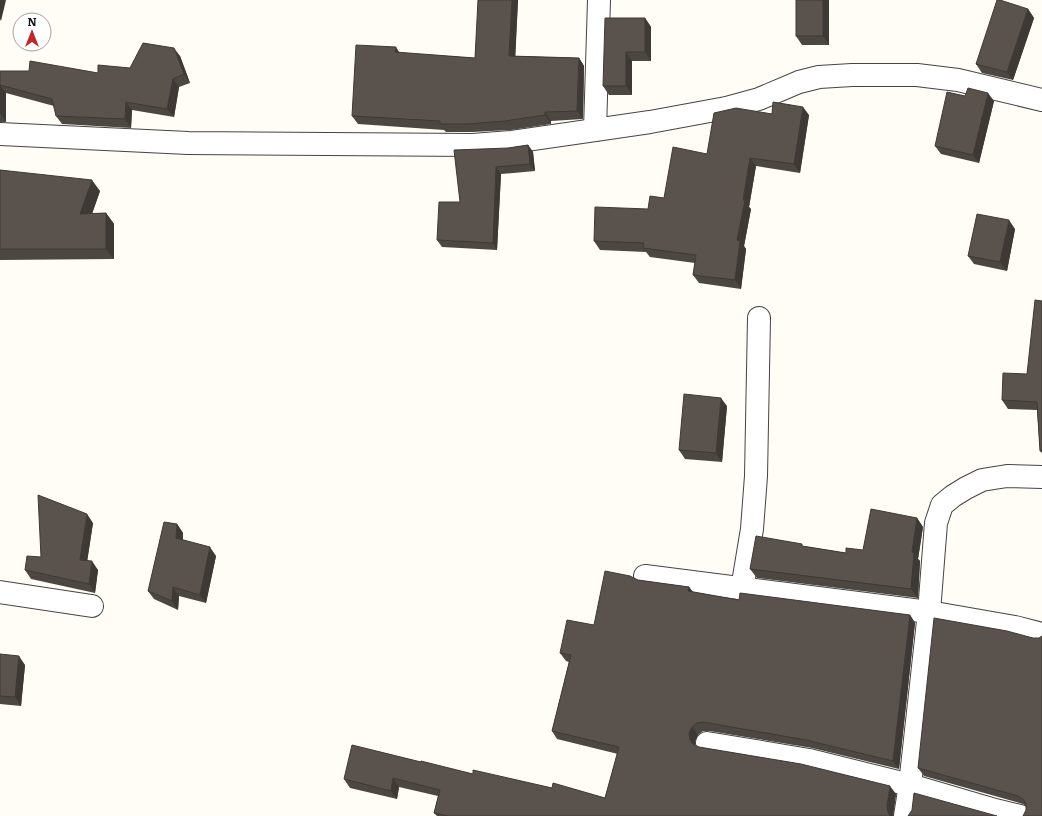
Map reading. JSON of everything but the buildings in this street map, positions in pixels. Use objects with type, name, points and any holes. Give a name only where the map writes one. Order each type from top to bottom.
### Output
[{"type":"street","points":[[595,130],[599,0]]},
{"type":"street","points":[[0,134],[188,143],[473,145],[512,142],[650,122],[726,108],[759,98],[799,82],[819,77],[852,74],[917,74],[958,80],[1042,100]]},
{"type":"street","points":[[742,589],[752,529],[756,476],[759,318]]},
{"type":"street","points":[[905,816],[910,785],[929,612],[936,523],[942,505],[953,496],[982,480],[1007,476],[1042,477]]},
{"type":"street","points":[[645,576],[929,612],[1015,627],[1042,634]]},
{"type":"street","points":[[0,592],[92,606]]},
{"type":"street","points":[[707,743],[809,760],[910,785],[1020,816]]}]
